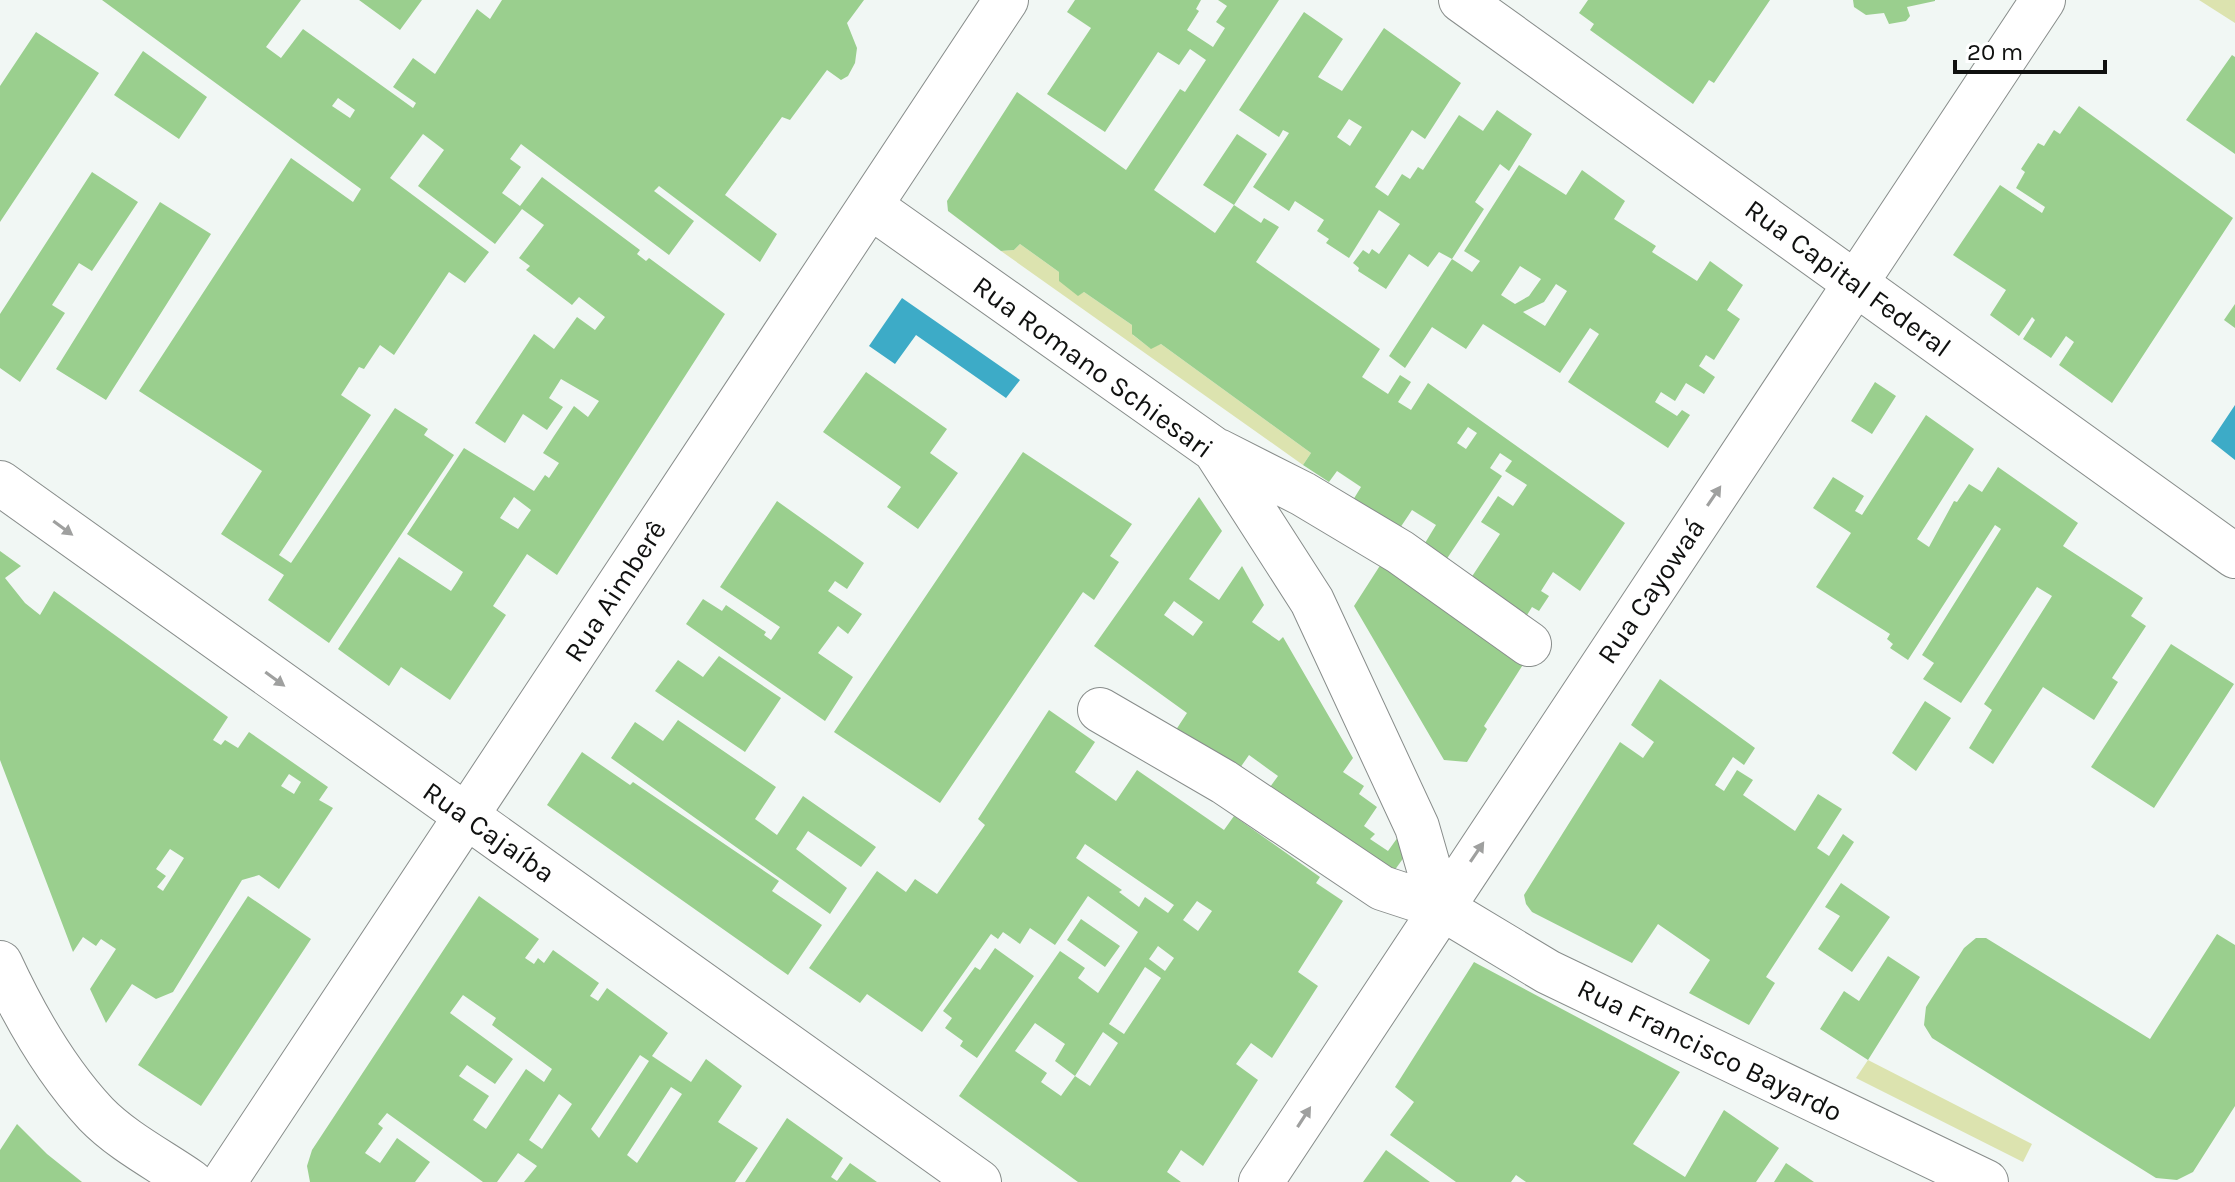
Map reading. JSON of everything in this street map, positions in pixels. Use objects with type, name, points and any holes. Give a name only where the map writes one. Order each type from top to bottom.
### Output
[{"type":"street","name":"Rua Aimberê","points":[[224,1182],[1006,0]]},
{"type":"street","name":"Rua Capital Federal","points":[[1461,0],[2235,556]]},
{"type":"street","name":"Rua Cayowaá","points":[[1261,1182],[1440,907],[2043,0]]},
{"type":"street","name":"Rua Romano Schiesari","points":[[870,206],[1215,450],[1312,601],[1417,827],[1440,907]]},
{"type":"street","points":[[1215,450],[1303,494],[1400,552],[1529,644]]},
{"type":"street","name":"Rua Cajaíba","points":[[0,483],[979,1182]]},
{"type":"street","name":"Rua Francisco Bayardo","points":[[1100,710],[1224,782],[1382,888],[1440,907],[1548,972],[1986,1182]]},
{"type":"street","points":[[0,963],[21,1008],[63,1072],[98,1115],[191,1182]]},
{"type":"green space","points":[[2199,0],[2235,0],[2235,23]]},
{"type":"green space","points":[[1020,244],[1059,272],[1078,295],[1084,292],[1132,325],[1133,335],[1150,348],[1161,344],[1311,453],[1303,465],[1001,251],[1014,250]]},
{"type":"green space","points":[[1868,1060],[2032,1144],[2023,1162],[1856,1078]]},
{"type":"water","points":[[902,298],[1020,380],[1006,398],[916,335],[895,364],[869,346]]},
{"type":"water","points":[[2235,405],[2235,460],[2211,441]]},
{"type":"building","points":[[102,0],[301,0],[266,47],[281,58],[303,29],[413,108],[416,103],[393,87],[413,58],[435,74],[477,9],[490,19],[502,0],[864,0],[847,23],[857,48],[855,63],[848,76],[841,80],[827,70],[790,120],[782,117],[725,195],[777,234],[760,262],[659,186],[654,191],[694,221],[669,255],[521,144],[510,159],[521,167],[502,193],[520,206],[542,177],[640,250],[637,254],[646,261],[649,258],[725,314],[557,575],[527,554],[493,606],[506,615],[450,700],[401,667],[389,686],[338,649],[399,557],[451,591],[457,582],[463,572],[407,534],[464,448],[534,491],[545,475],[549,478],[559,463],[543,453],[574,406],[588,417],[599,401],[561,379],[549,398],[563,407],[547,430],[523,414],[505,443],[475,423],[534,334],[554,349],[577,317],[595,330],[605,317],[579,297],[572,305],[526,270],[530,266],[519,258],[544,225],[522,209],[495,244],[418,186],[444,150],[423,134],[390,178],[489,252],[465,283],[449,272],[394,355],[380,345],[364,369],[359,367],[341,395],[371,415],[279,555],[291,563],[395,408],[428,429],[424,435],[454,455],[329,643],[268,600],[284,575],[221,534],[262,471],[139,391],[291,158],[353,202],[361,189]],"holes":[[[338,98],[355,110],[350,118],[332,106]],[[514,497],[531,510],[518,529],[500,518]]]},
{"type":"building","points":[[359,0],[422,0],[400,30]]},
{"type":"building","points":[[1075,0],[1201,0],[1196,9],[1199,11],[1187,30],[1213,47],[1225,28],[1216,22],[1227,6],[1218,0],[1279,0],[1154,190],[1215,233],[1234,205],[1261,223],[1264,218],[1279,227],[1256,262],[1380,349],[1362,377],[1388,394],[1400,375],[1411,382],[1398,402],[1411,410],[1428,383],[1625,523],[1580,591],[1553,572],[1541,591],[1549,596],[1539,611],[1532,607],[1524,620],[1469,581],[1500,534],[1481,522],[1498,496],[1513,506],[1527,485],[1505,471],[1512,461],[1500,453],[1490,468],[1502,476],[1444,563],[1422,548],[1436,525],[1412,510],[1398,531],[1353,500],[1361,487],[1337,471],[1329,482],[1303,465],[1311,453],[1161,344],[1151,349],[1132,334],[1132,325],[1084,292],[1078,296],[1059,281],[1059,272],[1020,244],[1014,250],[1001,251],[948,211],[947,201],[1017,92],[1126,170],[1180,89],[1185,92],[1206,60],[1190,49],[1179,65],[1158,52],[1105,132],[1047,94],[1091,28],[1067,12]],"holes":[[[1468,427],[1477,433],[1466,449],[1457,443]]]},
{"type":"building","points":[[1588,0],[1770,0],[1714,83],[1709,80],[1693,104],[1590,30],[1594,24],[1579,13]]},
{"type":"building","points":[[1853,0],[1935,1],[1907,7],[1910,16],[1906,21],[1889,24],[1884,13],[1866,15],[1854,7]]},
{"type":"building","points":[[1304,12],[1343,39],[1318,77],[1342,91],[1384,28],[1461,83],[1425,139],[1412,130],[1375,187],[1388,196],[1402,174],[1410,179],[1418,167],[1423,170],[1459,115],[1483,131],[1497,110],[1532,134],[1509,171],[1500,164],[1475,202],[1484,209],[1452,259],[1439,252],[1428,267],[1409,254],[1386,289],[1358,271],[1359,268],[1353,263],[1363,250],[1369,254],[1372,249],[1379,254],[1400,224],[1379,210],[1349,258],[1326,243],[1329,239],[1317,231],[1324,220],[1295,201],[1289,211],[1253,187],[1289,133],[1283,130],[1279,137],[1239,110]],"holes":[[[1349,119],[1362,127],[1350,146],[1337,137]]]},
{"type":"building","points":[[36,32],[99,73],[0,222],[0,86]]},
{"type":"building","points":[[143,51],[207,97],[179,139],[114,95]]},
{"type":"building","points":[[2232,55],[2235,57],[2235,154],[2186,120]]},
{"type":"building","points":[[2079,106],[2233,218],[2112,403],[2059,365],[2074,342],[2066,336],[2051,358],[2023,339],[2035,320],[2032,317],[2019,336],[1990,315],[2006,290],[1953,255],[2000,185],[2042,213],[2045,207],[2016,188],[2025,172],[2021,169],[2038,143],[2044,146],[2054,130],[2060,134]]},
{"type":"building","points":[[1237,134],[1267,154],[1234,205],[1203,185]]},
{"type":"building","points":[[1519,165],[1566,195],[1582,170],[1625,201],[1614,219],[1656,246],[1652,252],[1697,281],[1710,261],[1743,285],[1727,310],[1740,319],[1714,360],[1706,355],[1699,366],[1715,377],[1704,394],[1686,383],[1675,401],[1661,392],[1655,402],[1677,416],[1682,410],[1690,415],[1668,448],[1568,382],[1599,334],[1590,328],[1560,373],[1483,324],[1466,349],[1432,327],[1405,368],[1389,356],[1452,259],[1472,272],[1480,261],[1464,251]],"holes":[[[1520,266],[1541,279],[1529,296],[1515,304],[1501,295]],[[1556,284],[1567,291],[1545,326],[1523,312],[1544,302]]]},
{"type":"building","points":[[92,172],[138,202],[92,271],[79,263],[52,305],[65,313],[20,382],[0,368],[0,314]]},
{"type":"building","points":[[160,202],[211,234],[106,400],[56,369]]},
{"type":"building","points":[[2235,304],[2235,328],[2224,320]]},
{"type":"building","points":[[866,372],[947,429],[930,453],[958,473],[918,529],[887,507],[901,487],[823,432]]},
{"type":"building","points":[[1875,382],[1896,396],[1872,434],[1851,421]]},
{"type":"building","points":[[1926,415],[1974,449],[1917,539],[1929,547],[1954,501],[1957,502],[1969,484],[1982,492],[1998,467],[2078,523],[2063,546],[2143,598],[2131,616],[2146,626],[2112,678],[2118,682],[2094,720],[2043,687],[1993,764],[1969,748],[1992,710],[1984,704],[2052,596],[2037,587],[1961,703],[1923,679],[1934,663],[1922,655],[2001,529],[1995,525],[1908,660],[1890,648],[1893,644],[1887,639],[1890,634],[1816,587],[1851,533],[1813,508],[1833,477],[1864,496],[1855,511],[1862,515]]},
{"type":"building","points":[[1023,452],[1132,524],[1110,556],[1119,562],[1094,600],[1083,592],[940,803],[834,732]]},
{"type":"building","points":[[1199,497],[1222,531],[1189,579],[1219,600],[1242,566],[1264,605],[1252,622],[1279,641],[1283,637],[1353,758],[1343,772],[1364,786],[1359,794],[1377,807],[1364,826],[1375,834],[1370,839],[1388,851],[1398,837],[1407,853],[1384,885],[1260,801],[1278,776],[1249,755],[1231,781],[1170,739],[1187,713],[1094,646]],"holes":[[[1174,601],[1203,622],[1193,636],[1164,615]]]},
{"type":"building","points":[[777,501],[864,563],[847,589],[835,581],[828,591],[862,614],[848,634],[838,626],[818,653],[853,677],[825,721],[686,624],[703,599],[722,611],[726,605],[766,632],[764,635],[771,640],[780,627],[720,587]]},
{"type":"building","points":[[0,551],[21,566],[5,578],[25,603],[40,615],[54,591],[228,717],[213,740],[221,745],[225,740],[238,748],[249,732],[328,787],[319,800],[333,808],[279,889],[259,875],[242,880],[173,992],[156,999],[132,984],[106,1023],[90,989],[116,949],[101,939],[96,946],[83,937],[73,952],[0,760]],"holes":[[[289,774],[301,782],[294,794],[281,786]],[[170,849],[184,858],[163,891],[157,887],[166,876],[156,869]]]},
{"type":"building","points":[[1381,564],[1524,663],[1484,726],[1487,729],[1467,762],[1444,760],[1354,606]]},
{"type":"building","points":[[2171,644],[2234,684],[2154,808],[2091,767]]},
{"type":"building","points":[[719,656],[781,698],[745,752],[655,691],[678,660],[703,677]]},
{"type":"building","points":[[1660,679],[1755,748],[1744,765],[1733,757],[1715,785],[1724,791],[1737,770],[1753,780],[1743,795],[1795,831],[1818,794],[1842,809],[1817,848],[1829,856],[1843,834],[1854,842],[1766,977],[1775,983],[1749,1025],[1689,993],[1710,960],[1658,924],[1632,963],[1532,912],[1526,904],[1524,895],[1620,742],[1643,758],[1654,742],[1631,725]]},
{"type":"building","points":[[1925,701],[1951,718],[1916,771],[1892,753]]},
{"type":"building","points":[[1049,710],[1095,742],[1075,772],[1116,801],[1137,770],[1224,830],[1234,816],[1320,877],[1316,883],[1343,901],[1298,972],[1318,986],[1272,1058],[1251,1043],[1236,1064],[1258,1080],[1203,1166],[1181,1150],[1167,1172],[1181,1182],[1078,1182],[959,1096],[1060,951],[1085,968],[1078,978],[1098,993],[1138,932],[1088,896],[1055,945],[1030,928],[1020,944],[1003,932],[998,939],[991,934],[922,1032],[867,994],[860,1003],[809,968],[877,871],[906,892],[915,879],[937,894],[985,825],[978,819]],"holes":[[[1085,844],[1174,905],[1168,913],[1145,897],[1139,907],[1119,892],[1122,890],[1076,858]],[[1197,901],[1212,911],[1198,931],[1183,920]],[[1158,946],[1174,958],[1165,971],[1149,959]],[[1145,967],[1161,978],[1124,1034],[1109,1024]],[[1035,1023],[1065,1044],[1055,1061],[1075,1076],[1061,1096],[1041,1082],[1047,1073],[1015,1051]],[[1103,1032],[1118,1043],[1090,1086],[1075,1076]]]},
{"type":"building","points":[[678,720],[776,787],[755,819],[777,835],[803,796],[876,847],[861,867],[808,831],[796,849],[847,888],[830,914],[611,758],[635,722],[663,741]]},
{"type":"building","points":[[582,752],[630,785],[633,782],[779,881],[772,891],[822,925],[788,975],[547,805]]},
{"type":"building","points":[[1841,883],[1890,917],[1852,972],[1818,949],[1840,916],[1825,907]]},
{"type":"building","points":[[248,896],[311,939],[201,1106],[138,1065]]},
{"type":"building","points":[[479,896],[539,939],[525,958],[534,964],[538,958],[544,963],[553,950],[599,983],[590,996],[598,1001],[607,988],[668,1033],[652,1056],[691,1082],[706,1059],[742,1086],[718,1122],[758,1148],[735,1182],[524,1182],[537,1166],[518,1153],[497,1182],[483,1182],[387,1113],[378,1124],[383,1128],[365,1153],[380,1163],[397,1138],[430,1162],[415,1182],[310,1182],[307,1166],[312,1150]],"holes":[[[463,995],[496,1018],[492,1025],[552,1069],[544,1082],[526,1069],[486,1129],[473,1120],[489,1096],[459,1076],[467,1065],[495,1084],[513,1059],[450,1013]],[[640,1055],[649,1061],[599,1138],[591,1129]],[[671,1087],[682,1094],[637,1163],[627,1155]],[[559,1094],[572,1104],[542,1149],[529,1140]]]},
{"type":"building","points":[[1081,919],[1120,946],[1105,967],[1067,940]]},
{"type":"building","points":[[2217,934],[2235,945],[2235,1106],[2193,1172],[2177,1180],[2156,1178],[1932,1038],[1924,1025],[1926,1007],[1964,948],[1976,938],[1986,938],[2150,1039]]},
{"type":"building","points":[[995,948],[1034,976],[977,1058],[960,1046],[963,1041],[945,1028],[952,1018],[943,1011],[975,967],[980,970]]},
{"type":"building","points":[[1888,956],[1920,977],[1868,1060],[1820,1029],[1844,991],[1859,1001]]},
{"type":"building","points":[[1474,962],[1680,1072],[1633,1144],[1685,1177],[1724,1110],[1779,1148],[1756,1182],[1526,1182],[1516,1175],[1511,1182],[1456,1182],[1390,1135],[1414,1102],[1395,1087]]},
{"type":"building","points":[[787,1118],[843,1158],[831,1177],[837,1181],[850,1163],[877,1182],[745,1182]]},
{"type":"building","points":[[17,1124],[47,1154],[82,1182],[0,1182],[0,1150]]},
{"type":"building","points":[[1386,1150],[1430,1182],[1363,1182]]},
{"type":"building","points":[[1786,1163],[1814,1182],[1774,1182]]}]
